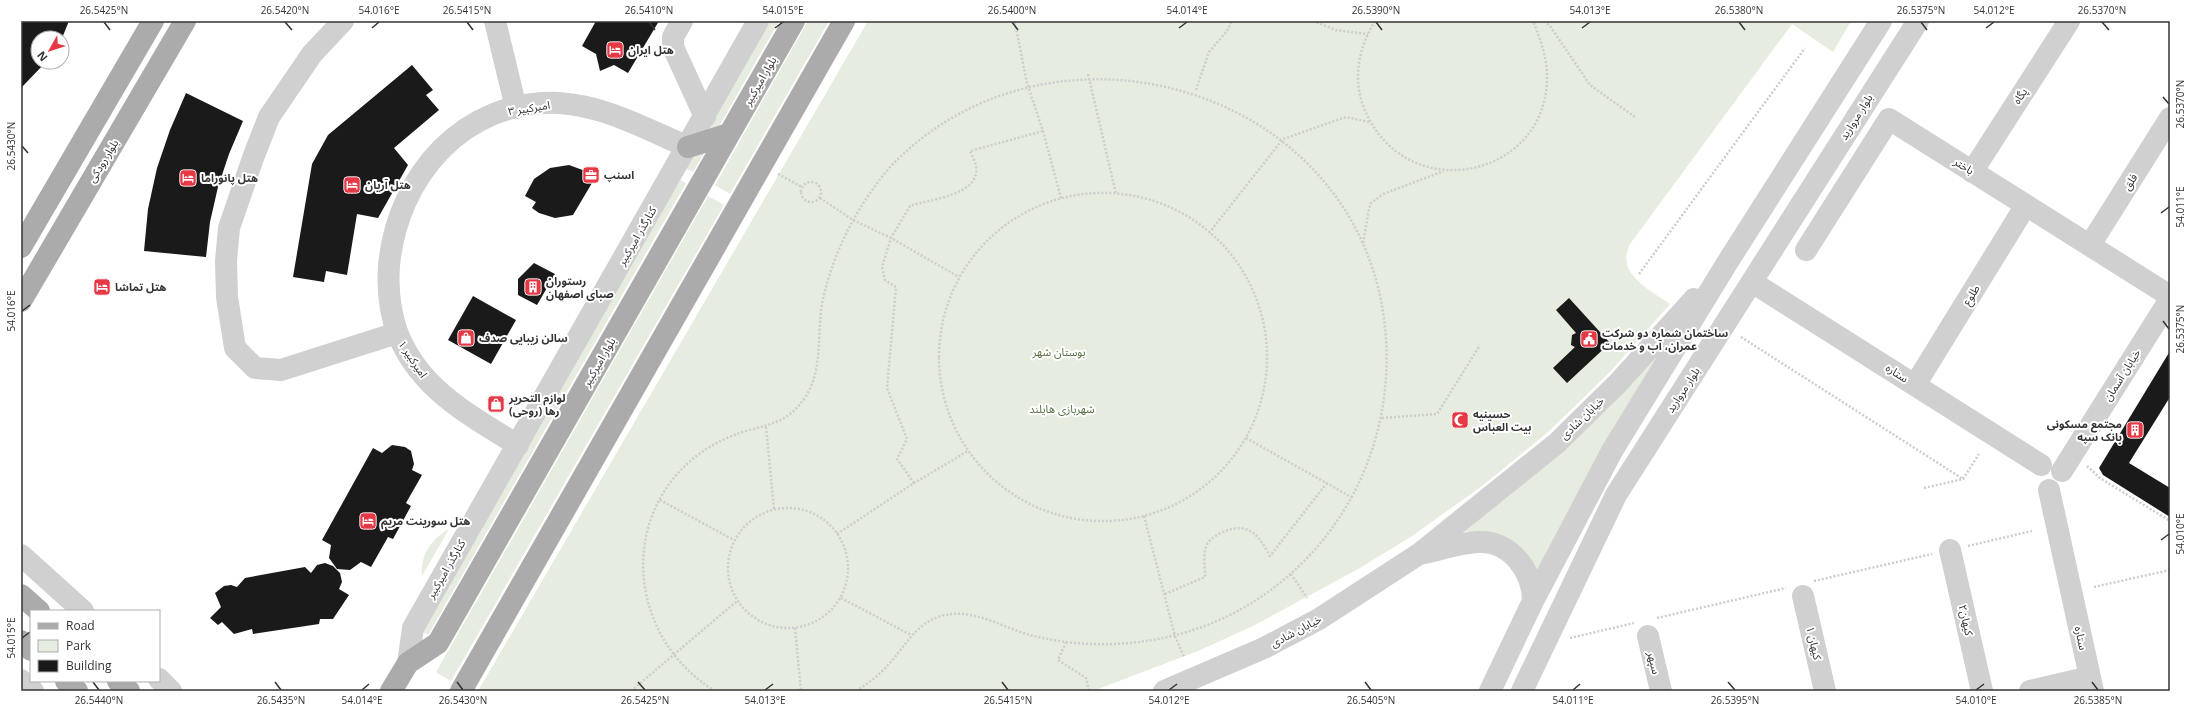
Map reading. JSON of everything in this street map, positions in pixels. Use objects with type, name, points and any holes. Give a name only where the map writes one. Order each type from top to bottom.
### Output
[{"type":"main road","points":[[21,247],[153,21]]},
{"type":"main road","name":"بلوار رودکی","points":[[21,301],[185,21]]},
{"type":"main road","name":"بلوار امیرکبیر","points":[[392,691],[408,663],[438,643],[794,21]]},
{"type":"main road","points":[[460,691],[844,21]]},
{"type":"main road","points":[[688,147],[729,134]]},
{"type":"main road","points":[[21,595],[38,610]]},
{"type":"main road","points":[[21,641],[30,649]]},
{"type":"main road","points":[[67,682],[77,691]]},
{"type":"main road","points":[[119,682],[129,691]]},
{"type":"street","points":[[342,21],[312,54],[269,117],[229,228],[226,261],[227,297],[235,348],[255,368],[281,370],[397,333]]},
{"type":"street","points":[[495,21],[516,108]]},
{"type":"street","points":[[682,21],[673,37],[673,47],[705,117]]},
{"type":"street","name":"کنارگذر امیرکبیر","points":[[408,663],[413,628],[688,147],[758,21]]},
{"type":"street","points":[[1490,691],[1533,601],[1612,450],[1881,21]]},
{"type":"street","name":"بلوار مروارید","points":[[1522,691],[1616,495],[1918,21]]},
{"type":"street","name":"پگاه","points":[[1972,172],[2069,21]]},
{"type":"street","points":[[1849,72],[1857,64],[1868,64],[1877,72],[1878,83]]},
{"type":"street","name":"امیرکبیر ۳","points":[[403,205],[422,171],[448,143],[480,121],[516,108],[558,103],[600,109],[688,147]]},
{"type":"street","name":"فلق","points":[[2090,246],[2170,118]]},
{"type":"street","name":"باختر","points":[[1806,250],[1889,119],[2170,297]]},
{"type":"street","name":"امیرکبیر ۱","points":[[403,205],[391,251],[388,278],[390,299],[397,333],[409,356],[422,375],[468,413],[518,445]]},
{"type":"street","name":"طلوع","points":[[1915,385],[2026,206]]},
{"type":"street","name":"خیابان شادی","points":[[1164,691],[1250,654],[1319,620],[1419,554],[1455,523],[1524,471],[1589,413],[1728,263]]},
{"type":"street","name":"ستاره","points":[[1752,282],[1915,385],[2052,468]]},
{"type":"street","name":"خیابان آسمان","points":[[2052,468],[2170,297]]},
{"type":"street","name":"ستاره","points":[[2052,468],[2036,473],[2036,480],[2038,485],[2049,490],[2092,684]]},
{"type":"street","name":"خیابان شادی","points":[[1419,554],[1480,541],[1493,544],[1516,557],[1524,567],[1530,579],[1533,601]]},
{"type":"street","name":"کیهان۲","points":[[1950,550],[1982,691]]},
{"type":"street","points":[[21,556],[82,610]]},
{"type":"street","name":"کیهان ۱","points":[[1803,596],[1825,691]]},
{"type":"street","name":"سپهر","points":[[1648,636],[1661,691]]},
{"type":"street","points":[[21,680],[33,691]]},
{"type":"street","points":[[160,680],[171,691]]},
{"type":"street","points":[[2030,691],[2092,684]]},
{"type":"path","points":[[1011,21],[1015,23],[1027,83],[1043,131],[1061,198]]},
{"type":"path","points":[[1196,90],[1209,52],[1227,31],[1232,21]]},
{"type":"path","points":[[1313,21],[1336,30],[1368,34]]},
{"type":"path","points":[[1376,21],[1368,34],[1360,55],[1358,78],[1361,101],[1370,122],[1383,141],[1401,155],[1421,165],[1444,171],[1466,170],[1488,164],[1508,153],[1525,138],[1538,118],[1545,97],[1547,74],[1544,51],[1533,21]]},
{"type":"path","points":[[1544,21],[1550,26],[1590,86],[1635,117]]},
{"type":"path","points":[[1639,274],[1805,48]]},
{"type":"path","points":[[1088,74],[1116,194]]},
{"type":"path","points":[[1082,75],[1092,74]]},
{"type":"path","points":[[1020,85],[1034,82]]},
{"type":"path","points":[[1189,88],[1202,92]]},
{"type":"path","points":[[715,691],[690,673],[673,655],[658,632],[652,616],[644,583],[643,566],[646,538],[660,500],[678,474],[702,452],[731,436],[766,427],[781,420],[795,410],[811,386],[817,370],[823,303],[841,245],[853,220],[876,185],[916,142],[942,123],[976,103]]},
{"type":"path","points":[[856,691],[881,673],[893,661],[911,635],[920,627],[942,616],[967,614],[979,616],[1014,630],[1045,639],[1111,645],[1144,642],[1176,636],[1207,626],[1237,612],[1265,595],[1291,574],[1315,551],[1335,526],[1353,498],[1367,468],[1382,418],[1388,372],[1387,339],[1383,306],[1363,243],[1348,214],[1329,187],[1308,162],[1283,139],[1250,116]]},
{"type":"path","points":[[1209,233],[1283,139],[1346,117],[1370,122]]},
{"type":"path","points":[[914,482],[897,459],[907,439],[887,388],[896,287],[886,280],[882,267],[891,238],[910,206],[960,193],[969,185],[975,174],[976,167],[970,151],[1043,131]]},
{"type":"path","points":[[761,166],[802,187]]},
{"type":"path","points":[[1363,243],[1370,204],[1390,191],[1444,171]]},
{"type":"path","points":[[802,187],[808,183],[817,184],[821,190],[820,198]]},
{"type":"path","points":[[802,187],[802,196],[806,201],[812,202],[820,198]]},
{"type":"path","points":[[1080,194],[1116,194],[1158,203],[1193,221],[1209,233],[1230,255],[1250,286],[1259,307],[1264,329],[1266,374],[1263,396],[1246,438],[1236,454],[1211,482],[1179,503],[1144,516],[1104,521],[1064,516],[1045,510],[1026,502],[995,481],[968,451],[956,428],[947,407],[939,363],[944,318],[959,277],[986,242],[1002,227],[1040,205],[1080,194]]},
{"type":"path","points":[[820,198],[853,220],[891,238],[959,277]]},
{"type":"path","points":[[1741,337],[1963,479]]},
{"type":"path","points":[[1382,418],[1437,414],[1480,345]]},
{"type":"path","points":[[766,427],[774,509]]},
{"type":"path","points":[[1246,438],[1353,498]]},
{"type":"path","points":[[837,534],[914,482],[968,451]]},
{"type":"path","points":[[1924,488],[1963,479],[1979,454]]},
{"type":"path","points":[[2087,466],[2100,478],[2170,521]]},
{"type":"path","points":[[1165,594],[1205,577],[1205,553],[1208,544],[1223,532],[1242,527],[1253,532],[1259,536],[1270,556],[1327,483]]},
{"type":"path","points":[[660,500],[734,540]]},
{"type":"path","points":[[789,508],[816,515],[837,534],[844,546],[848,567],[847,577],[841,598],[833,609],[822,618],[809,625],[795,628],[768,625],[756,620],[737,600],[730,583],[728,565],[734,540],[755,517],[774,509],[789,508]]},
{"type":"path","points":[[1144,516],[1176,636],[1184,657]]},
{"type":"path","points":[[1950,550],[2032,531]]},
{"type":"path","points":[[2094,587],[2170,570]]},
{"type":"path","points":[[1291,574],[1308,598]]},
{"type":"path","points":[[841,598],[911,635]]},
{"type":"path","points":[[631,691],[737,600]]},
{"type":"path","points":[[1570,638],[1630,624]]},
{"type":"path","points":[[795,628],[801,691]]},
{"type":"path","points":[[1066,642],[1058,660],[1086,678],[1089,691]]},
{"type":"green space","points":[[770,21],[779,21],[717,130],[706,133]]},
{"type":"green space","points":[[808,21],[829,21],[730,194],[715,185]]},
{"type":"green space","name":"بوستان شهر","points":[[868,21],[1851,21],[1833,52],[1792,24],[1630,244],[1627,255],[1627,264],[1631,272],[1645,287],[1670,304],[1609,373],[1548,432],[1482,486],[1412,536],[1360,568],[1253,626],[1198,651],[1093,691],[478,691]]},
{"type":"green space","points":[[706,150],[693,172],[686,169],[695,153]]},
{"type":"green space","points":[[680,180],[686,183],[428,635],[421,631]]},
{"type":"green space","points":[[708,196],[724,205],[451,681],[436,672]]},
{"type":"green space","points":[[1684,324],[1539,576],[1480,533],[1460,531]]},
{"type":"green space","points":[[449,529],[422,576],[423,562],[428,549],[437,538]]},
{"type":"building","points":[[21,21],[69,21],[65,30],[30,30],[30,70],[38,70],[21,88]]},
{"type":"building","name":"هتل ایران","points":[[596,21],[659,21],[628,73],[614,65],[600,71],[596,54],[582,46]]},
{"type":"building","name":"هتل آریان","points":[[412,65],[433,90],[426,95],[439,110],[394,148],[408,165],[378,218],[357,214],[347,275],[326,271],[324,282],[293,277],[312,164],[328,135]]},
{"type":"building","name":"هتل پانوراما","points":[[186,93],[243,121],[229,154],[218,187],[210,222],[206,257],[144,251],[148,209],[157,168],[170,130]]},
{"type":"building","points":[[569,165],[588,172],[595,178],[573,215],[555,218],[539,213],[532,208],[536,202],[525,196],[534,179],[550,168]]},
{"type":"building","name":"رستوران صبای اصفهان","points":[[534,263],[555,274],[537,305],[518,295],[518,279]]},
{"type":"building","points":[[473,296],[516,320],[491,364],[448,340]]},
{"type":"building","name":"ساختمان شماره دو شرکت عمران، آب و خدمات","points":[[1569,298],[1610,343],[1567,383],[1553,368],[1575,347],[1571,345],[1572,335],[1576,333],[1556,310]]},
{"type":"building","name":"مجتمع مسکونی بانک سپه","points":[[2170,351],[2170,397],[2129,463],[2170,488],[2170,517],[2103,475],[2099,468]]},
{"type":"building","name":"هتل سورینت مريم","points":[[392,445],[405,447],[411,451],[414,464],[412,470],[422,475],[406,503],[411,506],[393,539],[388,537],[371,567],[361,562],[350,570],[337,569],[329,558],[331,545],[322,540],[373,448],[382,453]]},
{"type":"building","points":[[325,563],[333,566],[340,573],[342,582],[339,589],[349,595],[333,619],[320,619],[319,624],[253,634],[252,629],[234,634],[222,622],[218,625],[210,618],[221,607],[215,593],[224,586],[231,585],[237,587],[245,578],[305,567],[311,573],[317,565]]},
{"type":"place","name":"هتل ایران","points":[[615,50]]},
{"type":"place","name":"اسنپ","points":[[591,175]]},
{"type":"place","name":"هتل پانوراما","points":[[188,178]]},
{"type":"place","name":"هتل آریان","points":[[352,185]]},
{"type":"place","name":"هتل تماشا","points":[[102,287]]},
{"type":"place","name":"رستوران صبای اصفهان","points":[[533,287]]},
{"type":"place","name":"سالن زیبایی صدف","points":[[466,338]]},
{"type":"place","name":"ساختمان شماره دو شرکت عمران، آب و خدمات","points":[[1589,339]]},
{"type":"place","name":"لوازم التحریر رها (روحی)","points":[[496,404]]},
{"type":"place","name":"حسینیه بیت العباس","points":[[1460,420]]},
{"type":"place","name":"مجتمع مسکونی بانک سپه","points":[[2135,430]]},
{"type":"place","name":"هتل سورینت مريم","points":[[368,521]]},
{"type":"park label","name":"شهربازی هایلند","points":[[1062,409]]}]
